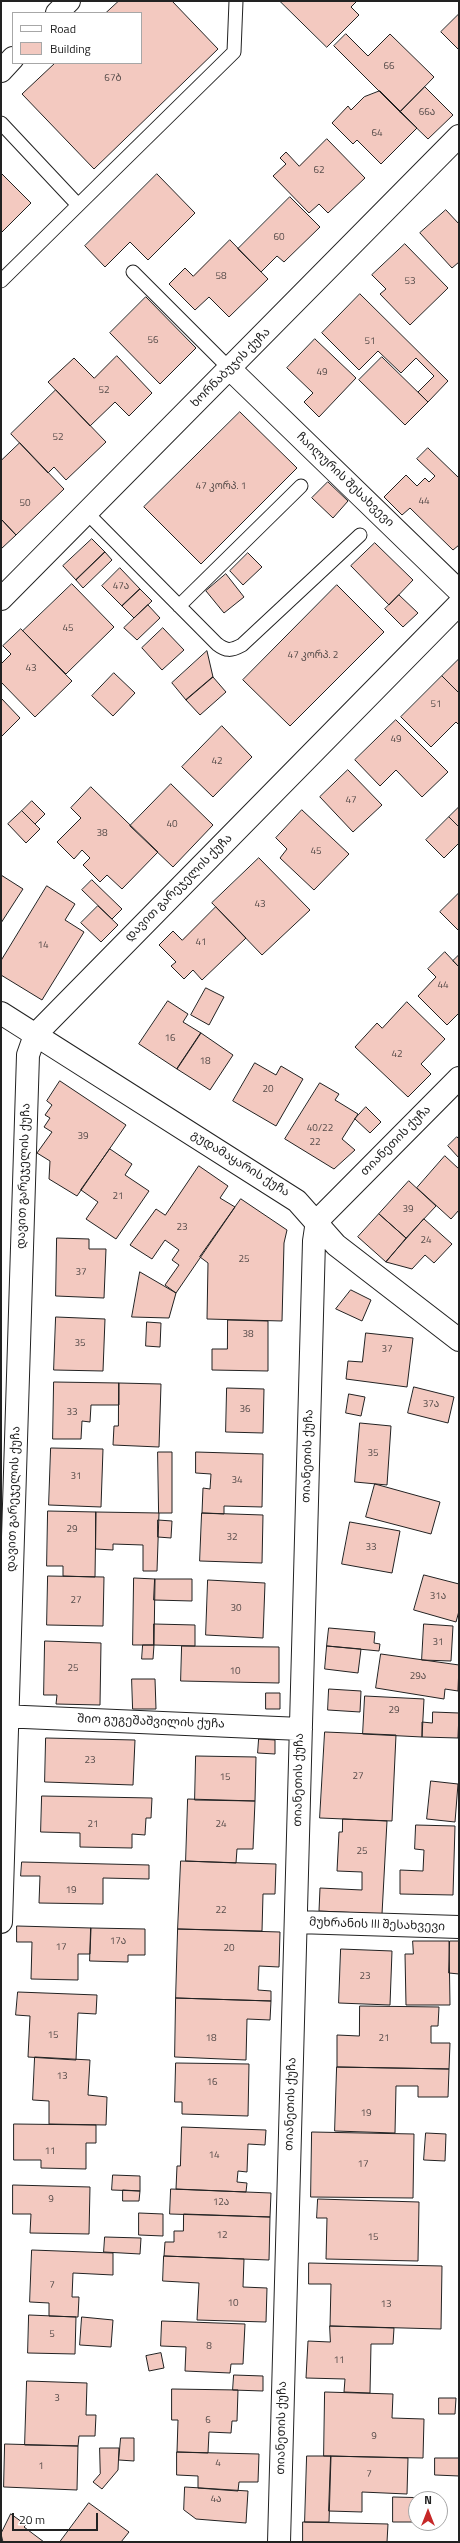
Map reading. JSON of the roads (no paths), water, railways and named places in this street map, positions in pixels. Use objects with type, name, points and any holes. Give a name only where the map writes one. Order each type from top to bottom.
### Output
[{"type":"street","points":[[58,12],[69,1]]},
{"type":"street","points":[[1,70],[12,59]]},
{"type":"street","name":"ხორნაბუჯის ქუჩა","points":[[1,599],[459,136]]},
{"type":"street","name":"ჩაილურის შესახვევი","points":[[230,369],[459,591]]},
{"type":"street","name":"დავით გარეჯელის ქუჩა","points":[[1,1922],[4,1716],[28,1055],[35,1035],[459,604]]},
{"type":"street","name":"გუდამაყარის ქუჩა","points":[[1,1013],[297,1200],[336,1245],[459,1340]]},
{"type":"street","name":"თიანეთის ქუჩა","points":[[279,2542],[313,1249],[316,1221],[459,1078]]},
{"type":"street","name":"შიო გუგეშაშვილის ქუჩა","points":[[4,1716],[301,1729]]},
{"type":"street","name":"მუხრანის III შესახვევი","points":[[296,1922],[459,1927]]},
{"type":"lane","points":[[1,281],[234,52],[236,1]]},
{"type":"lane","points":[[1,123],[78,205]]},
{"type":"lane","points":[[133,272],[230,369]]},
{"type":"lane","points":[[179,606],[302,486]]},
{"type":"lane","points":[[87,513],[220,646],[233,650],[242,645],[360,535]]}]
